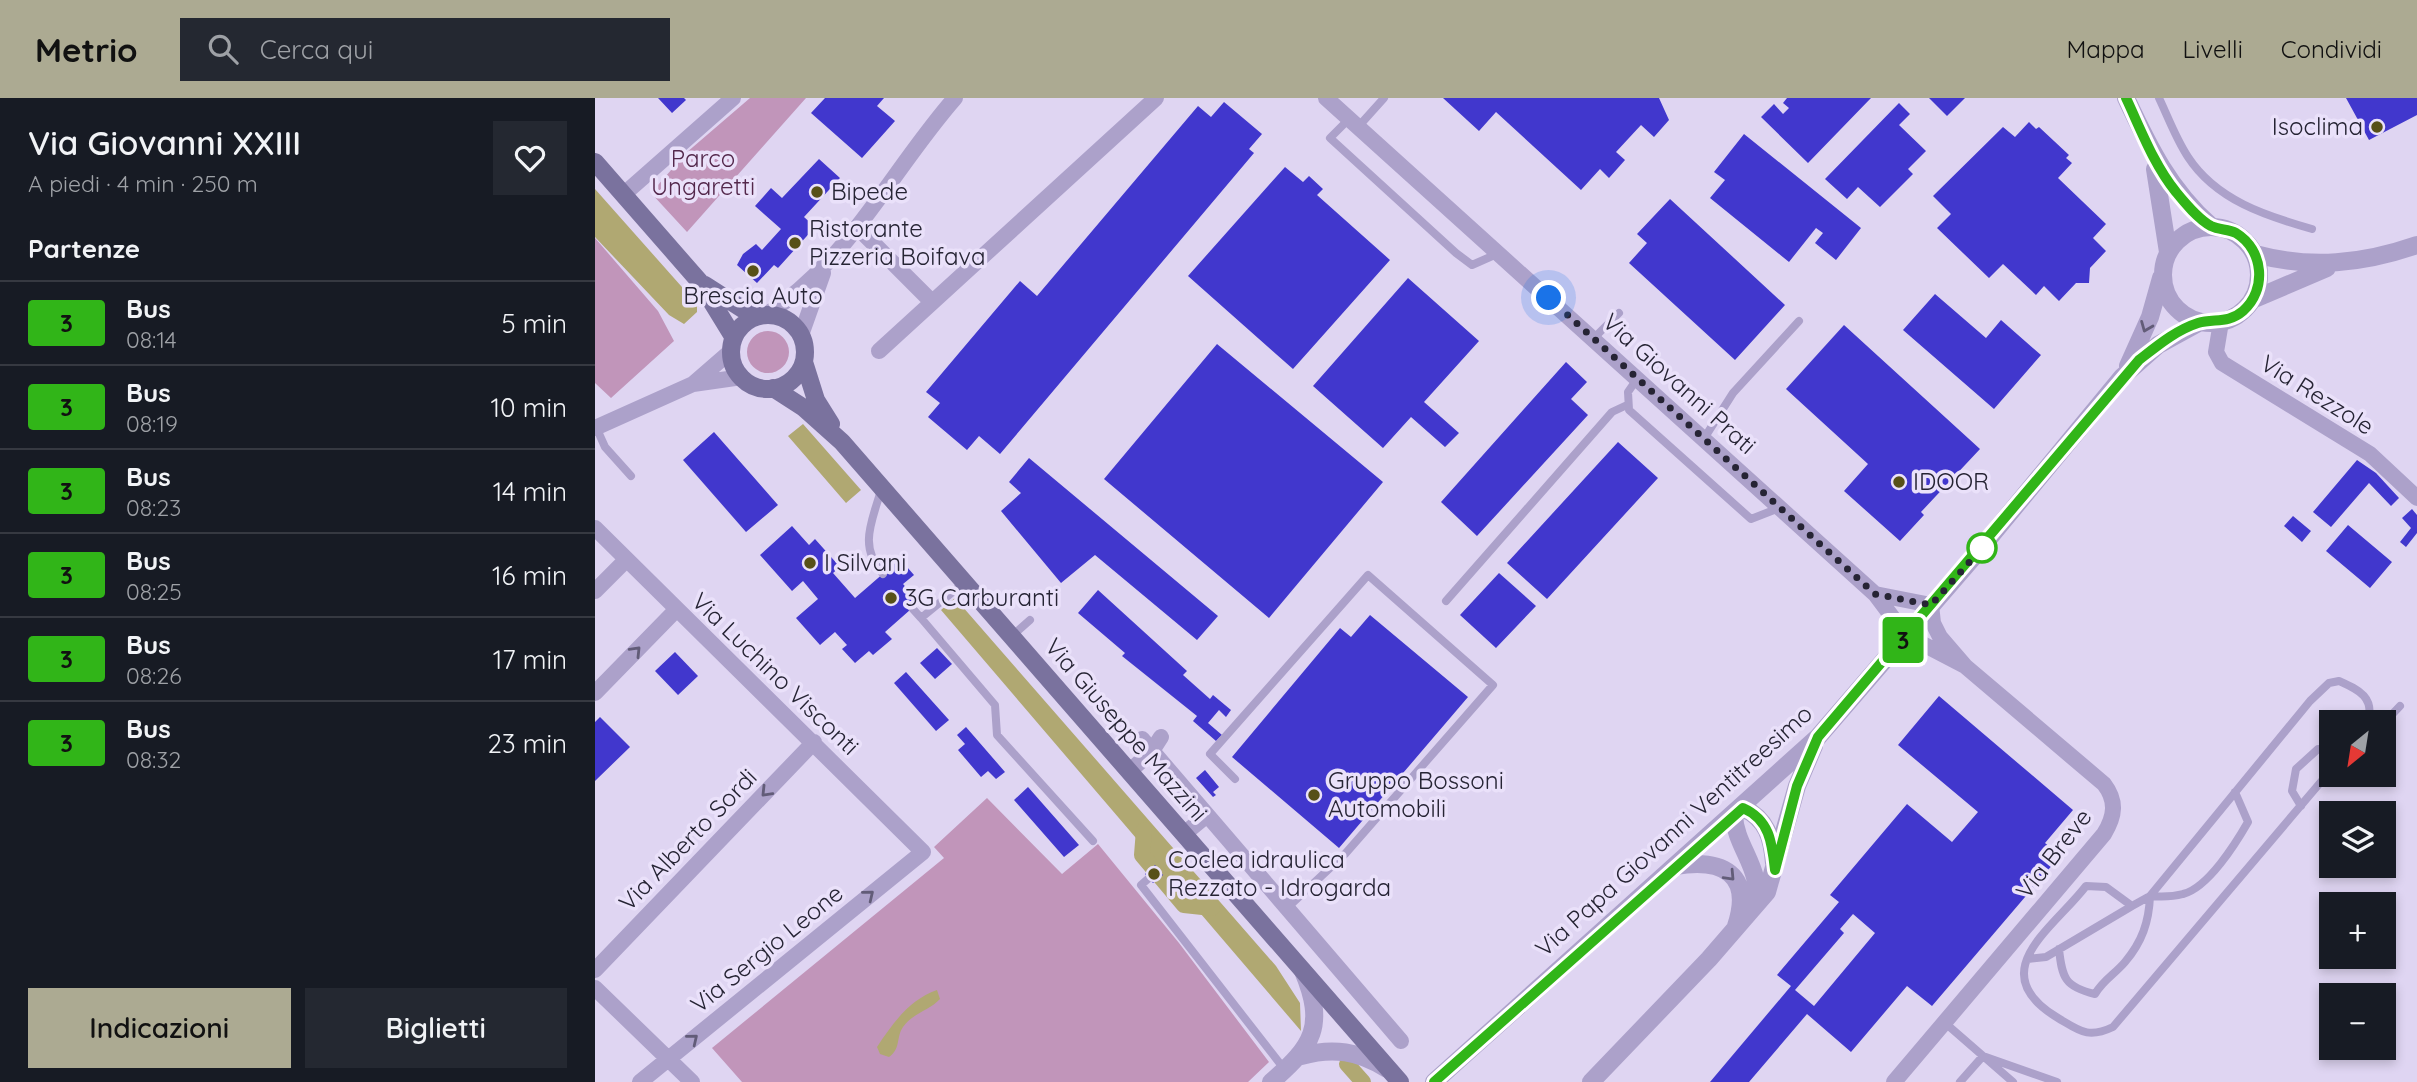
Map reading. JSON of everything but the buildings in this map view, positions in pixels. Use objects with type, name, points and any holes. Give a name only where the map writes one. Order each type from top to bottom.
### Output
[{"type":"main road","points":[[595,162],[699,281],[732,345],[734,366],[741,377]]},
{"type":"main road","points":[[699,281],[760,316],[784,318],[801,335]]},
{"type":"main road","points":[[732,345],[742,326],[760,316]]},
{"type":"main road","name":"Via Giuseppe Mazzini","points":[[801,335],[805,346],[804,362],[816,400],[842,442]]},
{"type":"main road","points":[[773,388],[792,380],[804,362]]},
{"type":"main road","name":"Via Giuseppe Mazzini","points":[[741,377],[753,385],[773,388],[804,408],[842,442],[1395,1076]]},
{"type":"street","points":[[623,195],[733,98]]},
{"type":"street","points":[[879,351],[1156,98]]},
{"type":"street","name":"Via Giovanni Prati","points":[[1326,98],[1705,437],[1875,594],[1896,622],[1903,639]]},
{"type":"street","points":[[2126,98],[2150,149],[2176,191],[2211,226],[2237,234],[2255,254],[2259,278],[2252,300]]},
{"type":"street","points":[[760,316],[825,268],[858,228],[952,99]]},
{"type":"street","points":[[2150,149],[2162,200],[2168,252],[2162,275],[2164,288],[2178,310],[2200,322],[2221,322],[2233,318],[2252,300],[2336,264],[2417,245]]},
{"type":"street","points":[[2168,252],[2186,233],[2211,226]]},
{"type":"street","points":[[858,228],[932,302]]},
{"type":"street","points":[[2255,254],[2295,263],[2336,264]]},
{"type":"street","points":[[801,335],[825,268]]},
{"type":"street","name":"Via Papa Giovanni Ventitreesimo","points":[[2122,377],[2150,317],[2162,275]]},
{"type":"street","name":"Via Papa Giovanni Ventitreesimo","points":[[1434,1082],[1818,737],[2122,377],[2158,345],[2200,322]]},
{"type":"street","name":"Via Rezzole","points":[[2221,322],[2216,352],[2223,363],[2370,454],[2417,498]]},
{"type":"street","points":[[693,384],[732,345]]},
{"type":"street","points":[[596,428],[693,384],[741,377]]},
{"type":"street","name":"Via Luchino Visconti","points":[[595,528],[923,852]]},
{"type":"street","points":[[595,591],[626,560]]},
{"type":"street","points":[[1875,594],[1931,605],[1933,623],[1940,637],[1965,666]]},
{"type":"street","points":[[597,686],[676,610]]},
{"type":"street","points":[[1903,639],[1917,641],[1965,666]]},
{"type":"street","name":"Via Breve","points":[[1894,1082],[2104,834],[2114,808],[2113,796],[2104,784],[1965,666]]},
{"type":"street","points":[[1591,1082],[1734,932],[1767,892],[1797,786],[1818,737]]},
{"type":"street","name":"Via Alberto Sordi","points":[[595,970],[814,743]]},
{"type":"street","points":[[1130,771],[1152,743],[1207,815],[1401,1041]]},
{"type":"street","points":[[1750,914],[1755,903],[1757,880],[1737,835],[1738,811],[1757,816],[1768,830],[1775,870]]},
{"type":"street","points":[[1184,834],[1207,815]]},
{"type":"street","name":"Via Sergio Leone","points":[[640,1082],[923,852]]},
{"type":"street","points":[[1675,866],[1707,862],[1716,864],[1733,876],[1741,894],[1742,904],[1734,932]]},
{"type":"street","points":[[1301,1056],[1314,1023],[1314,1006],[1303,971]]},
{"type":"street","points":[[595,988],[692,1082]]},
{"type":"street","points":[[1271,1082],[1301,1056],[1319,1051],[1356,1053],[1395,1076]]},
{"type":"lane","points":[[1384,98],[1330,138],[1472,265],[1499,253]]},
{"type":"lane","points":[[2159,98],[2187,156],[2216,188],[2248,208],[2312,229]]},
{"type":"lane","points":[[1594,338],[1619,313]]},
{"type":"lane","points":[[1705,437],[1733,393],[1799,321]]},
{"type":"lane","points":[[1627,405],[1628,392],[1638,377]]},
{"type":"lane","points":[[1627,405],[1751,519],[1779,508]]},
{"type":"lane","points":[[1446,601],[1612,412],[1627,405]]},
{"type":"lane","points":[[596,428],[605,447],[631,477]]},
{"type":"lane","points":[[882,487],[868,545],[872,562],[883,574]]},
{"type":"lane","points":[[1235,779],[1209,754],[1368,575],[1493,685],[1287,908]]},
{"type":"lane","points":[[921,618],[965,582]]},
{"type":"lane","points":[[912,608],[995,705],[996,735],[1093,841]]},
{"type":"lane","points":[[1012,636],[1030,620]]},
{"type":"lane","points":[[2028,960],[2046,957],[2150,896],[2257,762],[2329,683],[2339,681],[2361,691],[2369,700],[2371,710]]},
{"type":"lane","points":[[2396,710],[2400,705]]},
{"type":"lane","points":[[2301,806],[2292,791],[2296,769],[2319,749]]},
{"type":"lane","points":[[2132,906],[2106,887],[2087,886],[2034,943],[2028,960],[2026,991],[2041,1008],[2087,1034],[2097,1035],[2113,1027],[2319,784]]},
{"type":"lane","points":[[2150,896],[2186,894],[2216,869],[2248,822],[2235,792]]},
{"type":"lane","points":[[1149,878],[1141,885],[1285,1069]]},
{"type":"lane","points":[[2059,949],[2062,976],[2073,987],[2095,994],[2102,982],[2126,961],[2143,935],[2148,922],[2150,896]]},
{"type":"lane","points":[[1944,1022],[2013,1082]]},
{"type":"lane","points":[[1960,1082],[1983,1056]]},
{"type":"lane","points":[[1983,1056],[2057,1082]]},
{"type":"green space","name":"Parco Ungaretti","points":[[750,98],[806,98],[687,232],[651,193],[686,153]]},
{"type":"green space","points":[[595,238],[658,311],[674,341],[611,398],[595,383]]},
{"type":"green space","points":[[768,331],[783,337],[789,352],[783,367],[768,373],[753,367],[747,352],[753,337]]},
{"type":"green space","points":[[987,798],[1062,874],[1098,844],[1179,943],[1269,1062],[1248,1082],[742,1082],[712,1048],[944,858],[934,847]]},
{"type":"shaded area","points":[[595,189],[697,304],[697,312],[684,324],[669,315],[595,237]]},
{"type":"shaded area","points":[[803,424],[861,490],[846,503],[788,436]]},
{"type":"shaded area","points":[[955,598],[1276,966],[1300,1003],[1301,1031],[941,610]]},
{"type":"shaded area","points":[[937,990],[940,999],[907,1022],[893,1054],[889,1057],[880,1054],[877,1047],[902,1013],[927,994]]},
{"type":"waterway","points":[[1144,830],[1142,855],[1184,905],[1212,908]]},
{"type":"waterway","points":[[1347,1064],[1363,1082]]},
{"type":"bus line","name":"3","points":[[1434,1082],[1743,808],[1757,816],[1768,830],[1773,846],[1775,870],[1797,786],[1818,737],[1976,554],[2122,377],[2139,360],[2178,332],[2200,322],[2221,322],[2233,318],[2244,311],[2252,300],[2259,278],[2259,265],[2255,254],[2237,234],[2225,228],[2211,226],[2192,210],[2176,191],[2161,171],[2126,98]]},
{"type":"place","name":"Isoclima","points":[[2377,127]]},
{"type":"place","name":"Bipede","points":[[817,192]]},
{"type":"place","name":"Ristorante Pizzeria Boifava","points":[[795,243]]},
{"type":"place","name":"Brescia Auto","points":[[753,271]]},
{"type":"place","name":"IDOOR","points":[[1899,482]]},
{"type":"place","name":"I Silvani","points":[[810,563]]},
{"type":"place","name":"3G Carburanti","points":[[891,598]]},
{"type":"place","name":"Gruppo Bossoni Automobili","points":[[1314,795]]},
{"type":"place","name":"Coclea idraulica Rezzato - Idrogarda","points":[[1154,874]]},
{"type":"route","points":[[1549,298],[1875,594],[1931,605],[1982,548]]}]
